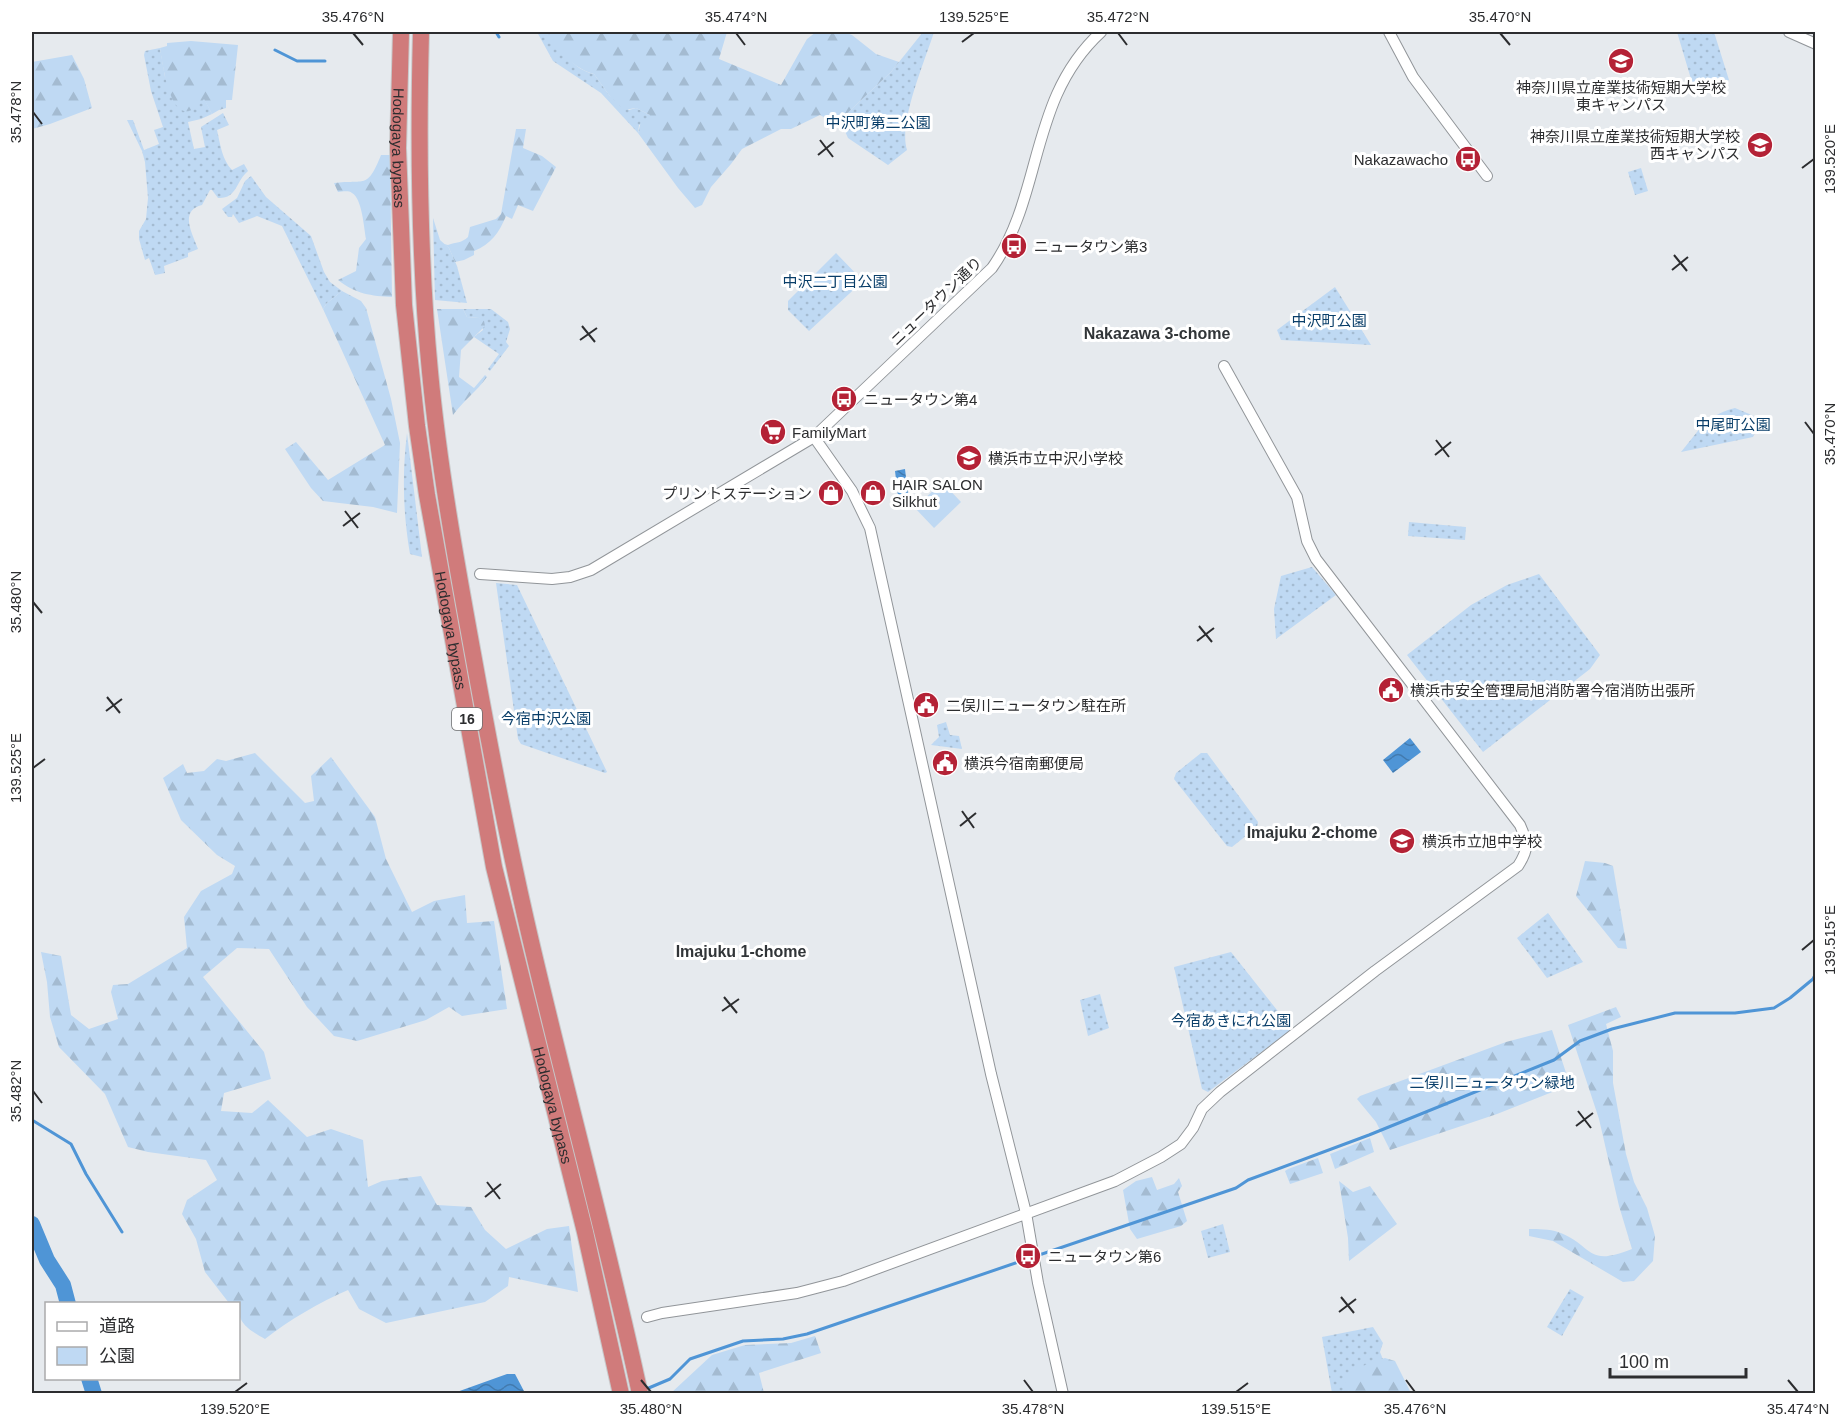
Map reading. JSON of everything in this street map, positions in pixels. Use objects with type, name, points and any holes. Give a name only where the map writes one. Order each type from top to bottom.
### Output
[{"type":"highway","name":"Hodogaya bypass","points":[[401,32],[398,148],[404,305],[417,426],[429,507],[494,867],[585,1232],[621,1394]]},
{"type":"highway","name":"Hodogaya bypass","points":[[421,32],[419,192],[423,271],[430,373],[448,512],[480,694],[526,922],[610,1258],[640,1393]]},
{"type":"street","name":"ニュータウン通り","points":[[480,574],[552,579],[591,570],[814,437],[992,268],[1003,253],[1020,214],[1033,164],[1058,89],[1083,50],[1101,32]]},
{"type":"street","points":[[1389,32],[1413,77],[1487,176]]},
{"type":"street","points":[[1789,32],[1815,44]]},
{"type":"street","points":[[647,1317],[797,1293],[843,1281],[1115,1181],[1161,1157],[1181,1144],[1193,1128],[1202,1109],[1220,1092],[1375,971],[1518,866],[1527,853],[1526,839],[1520,825],[1316,559],[1307,541],[1297,496],[1224,366]]},
{"type":"street","points":[[814,437],[852,491],[870,528],[991,1074],[1026,1213],[1038,1283],[1063,1394]]},
{"type":"green space","points":[[537,32],[552,32],[550,33],[568,58],[586,72],[594,74],[609,95],[629,110],[636,108],[650,115],[650,119],[639,125],[638,133],[601,93],[553,61]]},
{"type":"green space","points":[[727,32],[719,59],[781,85],[807,39],[816,32],[844,32],[852,35],[876,54],[899,62],[840,120],[833,122],[820,115],[791,129],[781,129],[742,149],[711,187],[702,205],[695,208],[638,133],[641,121],[649,119],[650,115],[636,108],[624,110],[609,95],[594,74],[581,68],[561,52],[552,39],[550,33]]},
{"type":"green space","name":"中沢町第二公園","points":[[923,32],[934,32],[909,108],[905,138],[907,150],[888,165],[848,138],[840,120],[891,72]]},
{"type":"green space","points":[[1677,32],[1714,32],[1729,80],[1694,89]]},
{"type":"green space","points":[[191,41],[238,45],[232,100],[226,100],[226,108],[212,114],[204,99],[193,109],[184,111],[177,106],[167,83],[160,48],[167,46],[167,43]]},
{"type":"green space","points":[[160,48],[165,77],[204,98],[212,114],[188,122],[194,149],[205,147],[201,127],[223,113],[229,125],[217,130],[224,156],[232,170],[244,164],[248,171],[229,196],[218,198],[210,190],[202,205],[195,208],[189,217],[198,249],[188,253],[188,257],[164,266],[165,273],[155,275],[149,258],[145,260],[139,239],[139,231],[146,219],[148,198],[145,162],[127,120],[133,120],[144,150],[159,144],[154,130],[163,127],[151,91],[144,55],[145,51]]},
{"type":"green space","points":[[72,55],[84,79],[92,108],[32,129],[32,115],[35,113],[32,109],[32,62]]},
{"type":"green space","points":[[516,129],[526,129],[523,148],[542,156],[556,167],[533,211],[518,205],[512,219],[506,216],[490,241],[474,251],[474,255],[455,262],[449,248],[444,244],[448,245],[463,240],[468,237],[470,227],[496,219],[501,214]]},
{"type":"green space","points":[[381,155],[390,155],[392,297],[364,293],[338,280],[356,271],[359,248],[366,239],[358,201],[352,193],[338,192],[334,183],[364,181],[372,174]]},
{"type":"green space","points":[[1641,168],[1648,191],[1635,195],[1628,172]]},
{"type":"green space","points":[[251,176],[266,197],[311,236],[324,272],[330,282],[342,291],[323,309],[282,226],[257,216],[239,223],[233,214],[232,217],[228,217],[222,209],[237,198],[245,181]]},
{"type":"green space","points":[[433,218],[440,240],[449,248],[457,266],[467,303],[435,300]]},
{"type":"green space","name":"中沢二丁目公園","points":[[836,253],[863,281],[809,331],[788,310],[788,301]]},
{"type":"green space","name":"中沢町公園","points":[[1335,287],[1371,345],[1281,340],[1277,330]]},
{"type":"green space","points":[[342,291],[361,301],[366,308],[391,399],[400,443],[397,513],[373,507],[323,501],[311,488],[285,449],[296,442],[328,480],[385,445],[323,309]]},
{"type":"green space","points":[[437,309],[463,309],[467,317],[479,318],[484,321],[485,326],[461,350],[459,377],[474,388],[485,375],[487,377],[453,415]]},
{"type":"green space","points":[[463,309],[491,309],[508,322],[510,329],[506,342],[509,346],[490,371],[488,369],[499,354],[474,337],[483,330],[479,318],[467,317]]},
{"type":"green space","name":"中尾町公園","points":[[1735,408],[1754,416],[1760,422],[1753,437],[1681,452],[1709,420]]},
{"type":"green space","points":[[407,433],[422,557],[410,554],[408,539],[404,478]]},
{"type":"green space","points":[[942,482],[961,502],[934,528],[915,508]]},
{"type":"green space","points":[[1409,522],[1466,527],[1465,540],[1408,536]]},
{"type":"green space","points":[[1312,567],[1336,595],[1276,639],[1274,609],[1281,576]]},
{"type":"green space","points":[[1539,574],[1600,655],[1590,669],[1483,752],[1407,655],[1471,605],[1507,585]]},
{"type":"green space","name":"今宿中沢公園","points":[[496,583],[517,585],[607,772],[521,744],[518,739]]},
{"type":"green space","points":[[946,722],[950,735],[959,736],[962,749],[931,745],[939,737],[937,725]]},
{"type":"green space","points":[[255,753],[305,803],[314,801],[311,776],[331,757],[375,817],[386,859],[412,912],[434,901],[465,895],[467,923],[494,921],[507,1009],[462,1016],[449,1007],[426,1020],[357,1041],[334,1036],[307,1007],[269,949],[237,948],[203,977],[264,1052],[271,1079],[224,1093],[221,1111],[252,1113],[268,1100],[307,1137],[331,1129],[363,1140],[368,1187],[382,1181],[421,1176],[437,1205],[471,1207],[485,1230],[506,1249],[547,1229],[569,1226],[578,1292],[509,1277],[508,1286],[485,1302],[386,1323],[359,1309],[348,1290],[305,1312],[265,1339],[242,1321],[240,1302],[228,1302],[205,1272],[196,1239],[182,1214],[187,1200],[217,1180],[206,1160],[128,1147],[105,1094],[59,1047],[50,1017],[47,982],[41,952],[61,956],[71,1015],[89,1029],[118,1019],[111,992],[113,985],[128,984],[187,948],[184,917],[201,891],[232,874],[235,866],[217,855],[181,820],[163,778],[183,764],[187,773],[204,771],[217,759],[226,761]]},
{"type":"green space","points":[[1201,753],[1207,753],[1258,822],[1257,827],[1232,847],[1227,846],[1174,779],[1176,773]]},
{"type":"green space","points":[[1585,861],[1613,866],[1627,949],[1618,948],[1576,896]]},
{"type":"green space","points":[[1548,913],[1583,962],[1547,978],[1517,938]]},
{"type":"green space","name":"今宿あきにれ公園","points":[[1231,952],[1292,1029],[1208,1092],[1202,1089],[1174,967]]},
{"type":"green space","points":[[1100,994],[1109,1028],[1088,1036],[1080,1000]]},
{"type":"green space","points":[[1616,1007],[1621,1017],[1606,1024],[1613,1051],[1613,1083],[1626,1154],[1655,1236],[1653,1261],[1634,1281],[1623,1282],[1553,1241],[1529,1236],[1529,1229],[1555,1231],[1570,1237],[1597,1255],[1606,1256],[1632,1249],[1619,1206],[1599,1119],[1568,1025]]},
{"type":"green space","name":"二俣川ニュータウン緑地","points":[[1552,1030],[1570,1085],[1497,1114],[1390,1150],[1376,1122],[1357,1099],[1506,1042]]},
{"type":"green space","points":[[1370,1138],[1374,1152],[1335,1169],[1330,1154]]},
{"type":"green space","points":[[1318,1158],[1323,1173],[1290,1184],[1285,1171]]},
{"type":"green space","points":[[1152,1177],[1157,1190],[1174,1184],[1179,1178],[1182,1186],[1178,1192],[1187,1221],[1181,1226],[1137,1239],[1130,1229],[1123,1190],[1136,1181]]},
{"type":"green space","points":[[1339,1181],[1353,1192],[1370,1186],[1397,1224],[1349,1261],[1348,1238]]},
{"type":"green space","points":[[1223,1224],[1230,1252],[1208,1258],[1201,1231]]},
{"type":"green space","points":[[1570,1289],[1584,1297],[1562,1336],[1547,1327]]},
{"type":"green space","points":[[1373,1327],[1383,1343],[1380,1352],[1386,1367],[1355,1390],[1332,1393],[1322,1337]]},
{"type":"green space","points":[[815,1336],[821,1353],[759,1373],[764,1393],[671,1393],[712,1355],[745,1345],[791,1343]]},
{"type":"green space","points":[[1385,1358],[1395,1361],[1411,1393],[1352,1393],[1343,1386],[1351,1375],[1361,1368]]},
{"type":"water","points":[[905,469],[909,503],[899,504],[895,471]]},
{"type":"water","points":[[1410,738],[1421,752],[1393,773],[1383,760]]},
{"type":"water","points":[[507,1374],[515,1374],[525,1393],[454,1393]]},
{"type":"waterway","points":[[496,32],[499,37]]},
{"type":"waterway","points":[[275,50],[297,61],[325,61]]},
{"type":"waterway","points":[[644,1390],[670,1379],[690,1359],[743,1341],[783,1339],[807,1334],[1236,1188],[1248,1180],[1369,1135],[1554,1060],[1580,1041],[1612,1029],[1675,1013],[1735,1013],[1774,1008],[1813,979],[1816,973]]},
{"type":"waterway","points":[[32,1120],[71,1144],[86,1174],[122,1232]]},
{"type":"waterway","points":[[32,1224],[47,1260],[63,1285],[67,1302]]},
{"type":"waterway","points":[[90,1380],[94,1394]]},
{"type":"place","name":"神奈川県立産業技術短期大学校 東キャンパス","points":[[1621,61]]},
{"type":"place","name":"神奈川県立産業技術短期大学校 西キャンパス","points":[[1760,145]]},
{"type":"place","name":"Nakazawacho","points":[[1468,159]]},
{"type":"place","name":"ニュータウン第3","points":[[1014,246]]},
{"type":"place","name":"ニュータウン第4","points":[[844,399]]},
{"type":"place","name":"FamilyMart","points":[[773,432]]},
{"type":"place","name":"横浜市立中沢小学校","points":[[969,458]]},
{"type":"place","name":"プリントステーション","points":[[831,493]]},
{"type":"place","name":"HAIR SALON Silkhut","points":[[873,493]]},
{"type":"place","name":"横浜市安全管理局旭消防署今宿消防出張所","points":[[1391,690]]},
{"type":"place","name":"二俣川ニュータウン駐在所","points":[[926,705]]},
{"type":"place","name":"横浜今宿南郵便局","points":[[945,763]]},
{"type":"place","name":"横浜市立旭中学校","points":[[1402,841]]},
{"type":"place","name":"ニュータウン第6","points":[[1028,1256]]},
{"type":"district","name":"Nakazawa 3-chome","points":[[1157,333]]},
{"type":"district","name":"Imajuku 2-chome","points":[[1312,832]]},
{"type":"district","name":"Imajuku 1-chome","points":[[741,951]]}]
